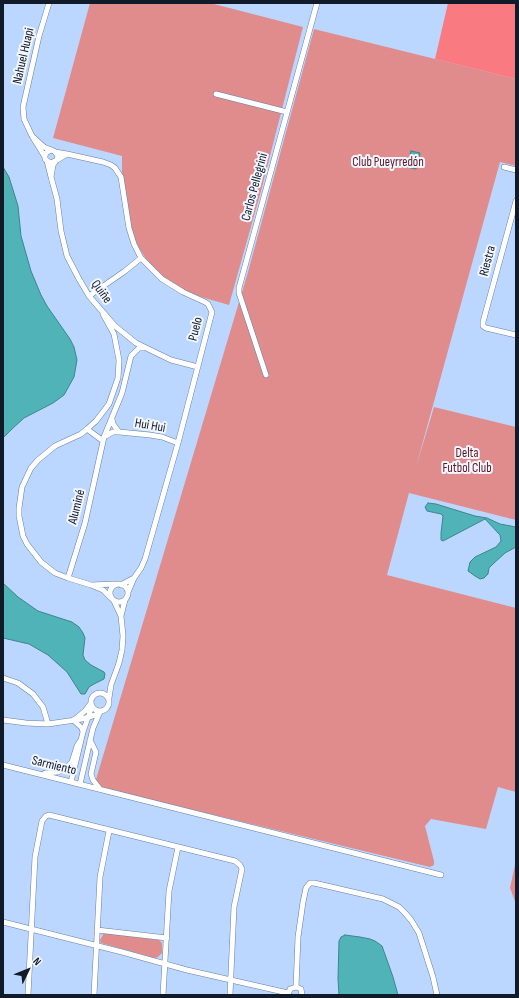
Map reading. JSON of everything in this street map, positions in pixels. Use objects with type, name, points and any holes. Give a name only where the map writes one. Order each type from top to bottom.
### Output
[{"type":"street","name":"Nahuel Huapi","points":[[46,159],[24,119],[23,107],[39,36],[49,3]]},
{"type":"street","name":"Carlos Pellegrini","points":[[266,375],[239,293],[239,288],[317,3]]},
{"type":"street","points":[[216,94],[262,105],[274,110],[287,112]]},
{"type":"street","points":[[32,136],[44,146],[54,151],[58,156],[53,165],[51,177]]},
{"type":"street","points":[[54,151],[46,152],[46,159],[52,163],[67,154]]},
{"type":"street","name":"Puelo","points":[[54,151],[111,165],[119,172],[129,228],[134,244],[141,258],[162,279],[183,292],[205,302],[210,307],[211,316],[198,367],[145,559],[128,592]]},
{"type":"street","name":"Quiñe","points":[[46,159],[57,199],[61,231],[66,250],[78,279],[89,296],[103,314],[130,339],[171,360],[198,367]]},
{"type":"street","points":[[504,167],[516,170]]},
{"type":"street","name":"Riestra","points":[[516,201],[483,322],[483,326],[516,336]]},
{"type":"street","points":[[89,296],[113,280],[141,258]]},
{"type":"street","points":[[103,314],[112,329],[116,343],[119,367],[118,378],[114,391],[104,412],[87,430],[55,446],[38,460],[26,476],[22,486],[19,497],[19,516],[21,528],[27,544],[35,556],[48,568],[68,578],[103,590],[112,599],[119,602],[126,599]]},
{"type":"street","points":[[116,343],[120,336],[124,335]]},
{"type":"street","name":"Aluminé","points":[[68,578],[85,523],[104,439],[122,393],[131,356],[132,348],[130,339]]},
{"type":"street","points":[[131,356],[139,348],[145,348]]},
{"type":"street","points":[[112,418],[113,424],[119,432]]},
{"type":"street","points":[[87,430],[104,439],[113,432],[119,432]]},
{"type":"street","name":"Hui Hui","points":[[119,432],[150,435],[178,443]]},
{"type":"street","points":[[121,616],[112,599],[110,590],[119,584],[134,578]]},
{"type":"street","points":[[3,720],[48,724],[89,717],[108,707],[111,685],[116,674],[122,650],[123,636],[121,616],[128,592],[126,587],[119,584],[91,585]]},
{"type":"street","points":[[3,678],[18,683],[33,694],[43,707],[48,724]]},
{"type":"street","points":[[71,782],[94,695],[102,693],[111,685]]},
{"type":"street","points":[[102,693],[109,698]]},
{"type":"street","points":[[73,720],[92,705]]},
{"type":"street","points":[[92,705],[99,712]]},
{"type":"street","points":[[80,784],[93,728],[99,712]]},
{"type":"street","points":[[38,774],[58,772],[72,762],[77,746],[83,735],[82,728],[73,720]]},
{"type":"street","points":[[90,740],[96,752],[91,774],[93,780],[100,789]]},
{"type":"street","name":"Sarmiento","points":[[3,765],[441,874]]},
{"type":"street","points":[[28,995],[35,857],[42,821],[49,815],[178,847],[235,862],[240,865],[242,869],[234,907],[230,995]]},
{"type":"street","points":[[94,995],[100,877],[109,831]]},
{"type":"street","points":[[163,995],[169,891],[178,847]]},
{"type":"street","points":[[296,987],[298,937],[303,902],[306,888],[310,883],[314,883],[383,899],[399,907],[411,920],[419,933],[434,977],[437,995]]},
{"type":"street","points":[[3,922],[288,994],[290,989],[296,987]]},
{"type":"street","points":[[97,930],[167,938]]},
{"type":"street","points":[[296,987],[300,989],[302,995]]},
{"type":"green space","points":[[90,3],[210,3],[303,27],[261,191],[229,305],[191,294],[173,285],[149,264],[138,246],[131,229],[122,174],[122,156],[53,138]]},
{"type":"green space","points":[[314,29],[516,79],[516,166],[500,162],[416,467],[434,407],[516,427],[516,520],[409,493],[387,575],[516,608],[516,792],[498,787],[486,829],[431,819],[425,826],[434,861],[434,865],[430,867],[94,786],[248,272]]},
{"type":"green space","points":[[516,860],[516,904],[510,888]]},
{"type":"green space","points":[[104,933],[159,940],[162,943],[162,953],[155,958],[101,943],[100,940]]},
{"type":"shaded area","points":[[448,3],[516,3],[516,79],[435,59]]},
{"type":"shaded area","points":[[411,151],[420,153],[416,169],[407,167]]},
{"type":"shaded area","points":[[3,167],[9,177],[18,206],[21,236],[31,271],[47,306],[70,339],[74,347],[77,360],[74,377],[64,395],[53,403],[24,418],[3,438]]},
{"type":"shaded area","points":[[428,503],[487,518],[500,524],[516,527],[516,547],[505,553],[489,568],[488,574],[484,578],[480,579],[468,571],[470,562],[475,557],[496,547],[501,541],[500,535],[485,519],[443,541],[441,540],[441,533],[443,516],[441,514],[427,511],[425,507]]},
{"type":"shaded area","points":[[3,583],[18,597],[38,611],[72,622],[79,627],[85,638],[83,655],[85,660],[104,672],[104,679],[89,687],[85,694],[81,694],[67,672],[48,655],[29,644],[3,638]]},
{"type":"shaded area","points":[[345,935],[370,939],[382,946],[398,995],[339,995],[339,941],[341,937]]},
{"type":"park label","name":"Club Pueyrredón","points":[[388,163]]},
{"type":"park label","name":"Delta Futbol Club","points":[[467,462]]}]
